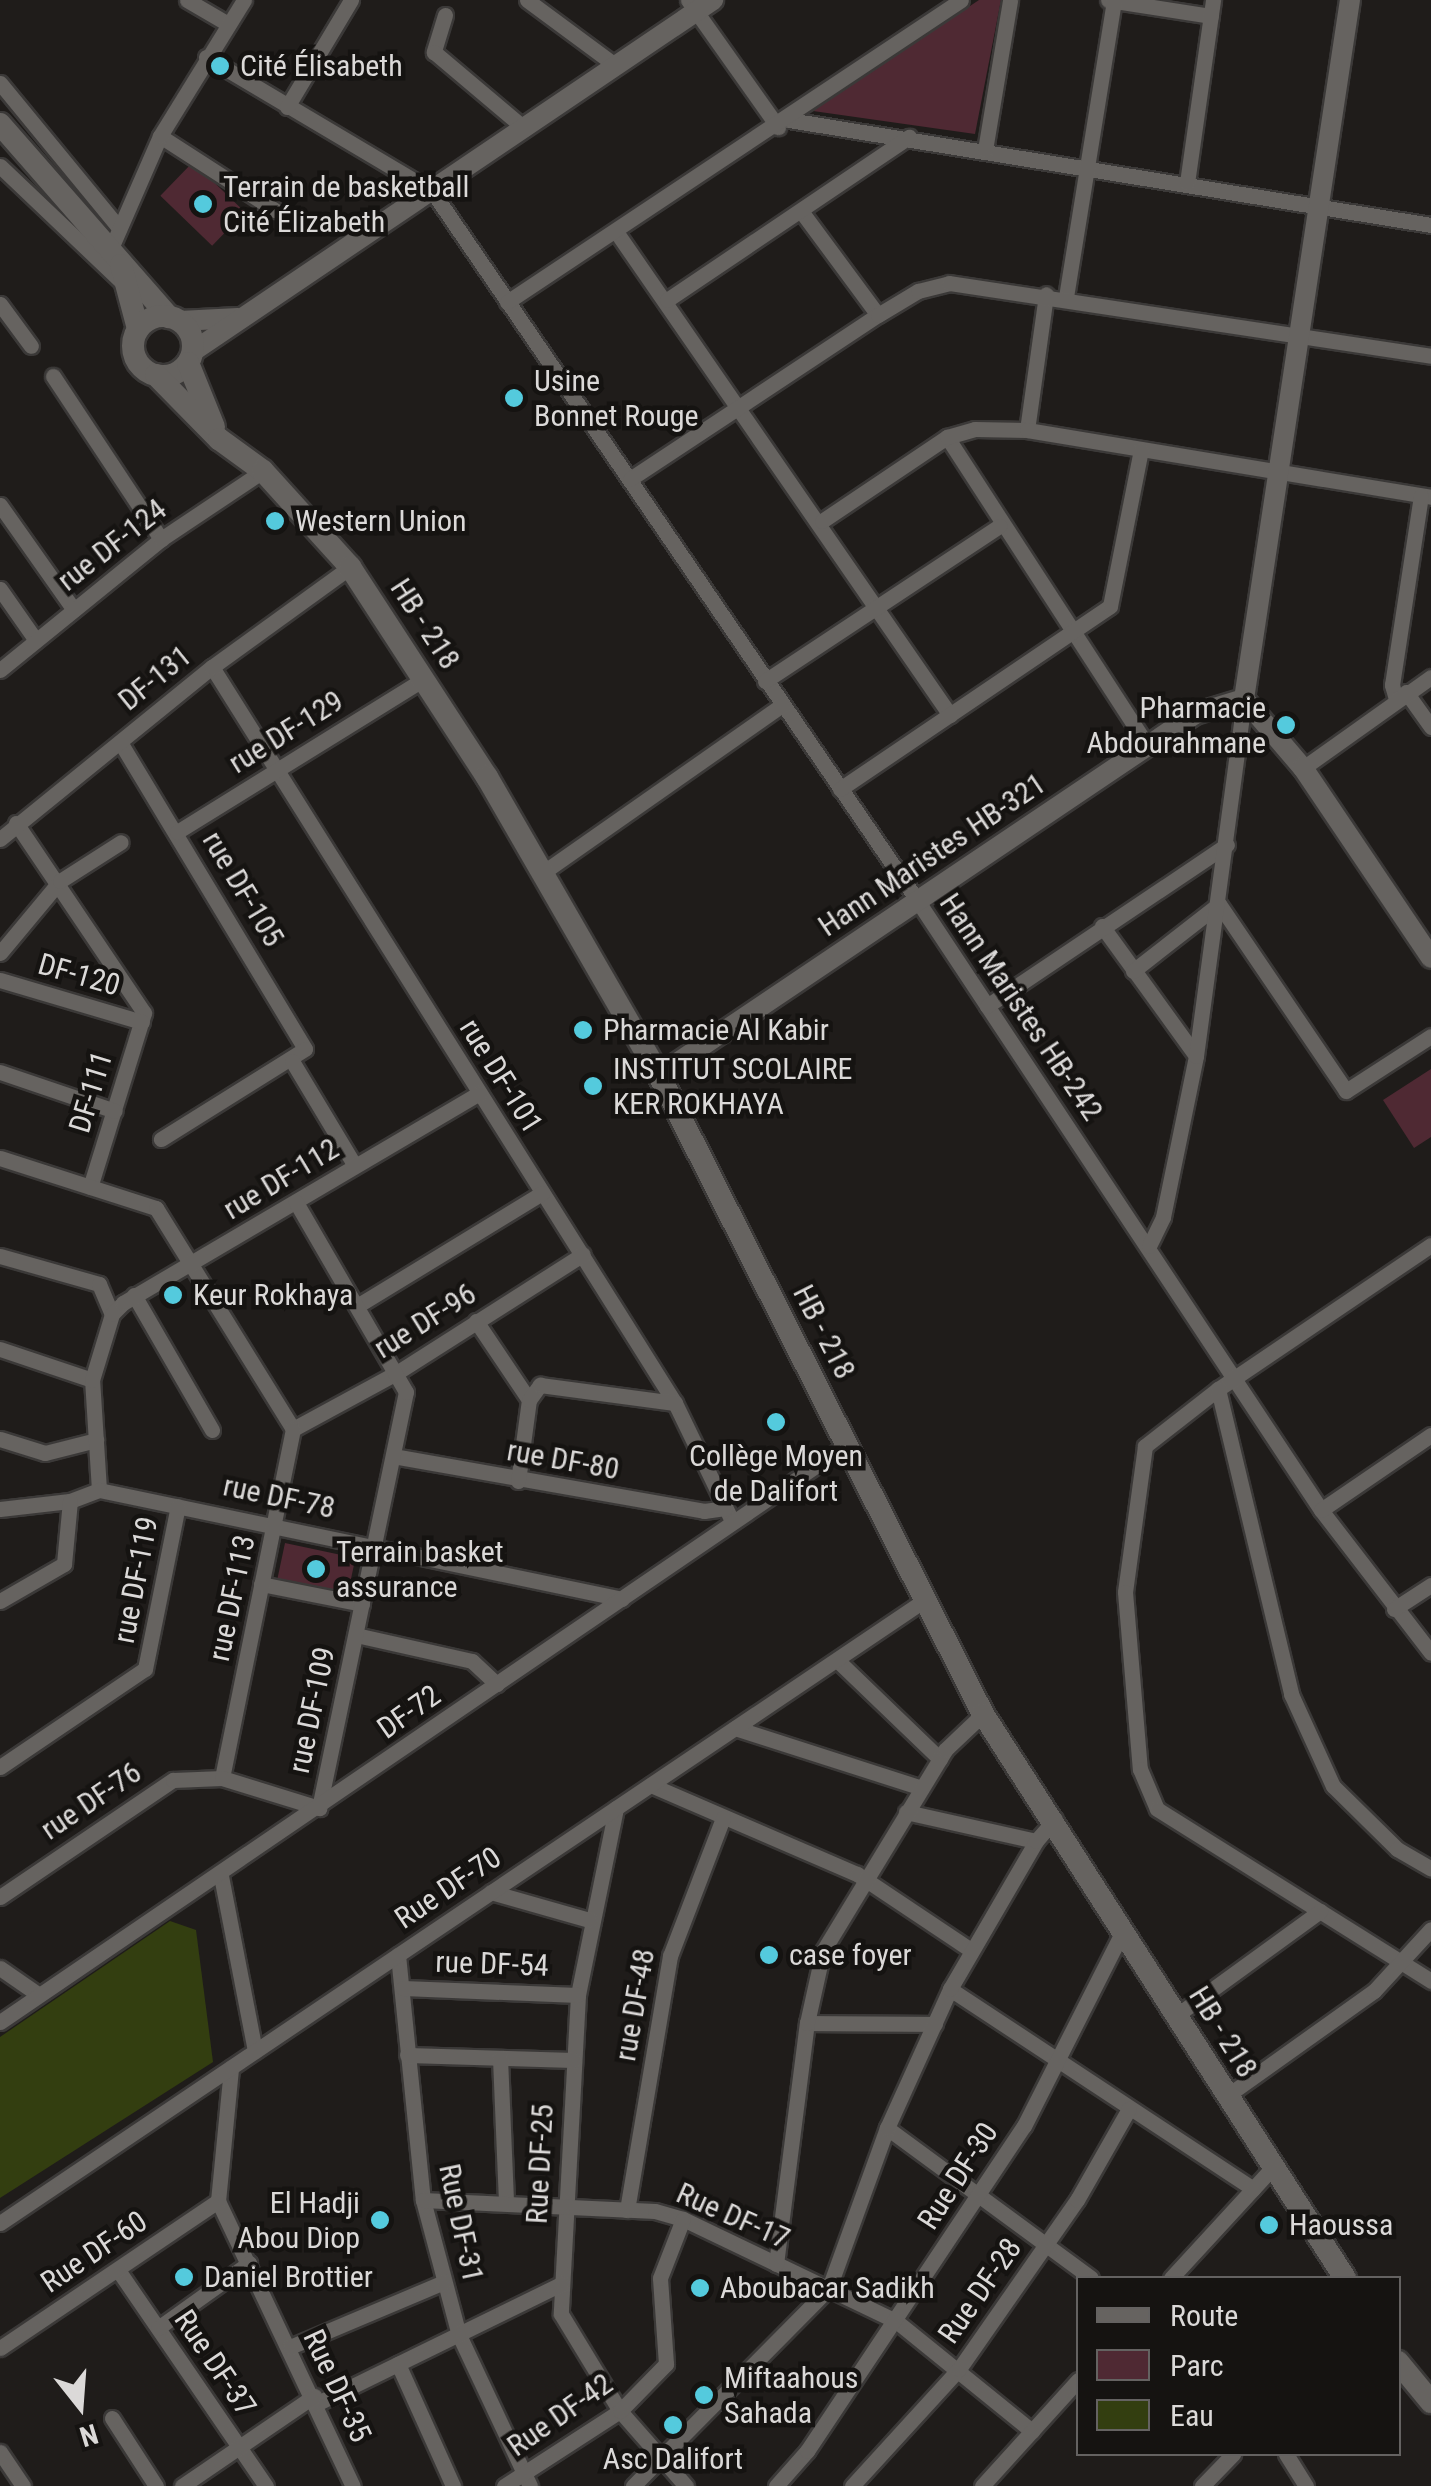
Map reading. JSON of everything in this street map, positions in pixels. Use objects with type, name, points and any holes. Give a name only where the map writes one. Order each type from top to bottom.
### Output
[{"type":"main road","points":[[0,124],[116,244],[175,319],[219,439]]},
{"type":"main road","points":[[116,244],[138,329],[137,362],[156,376],[190,358]]},
{"type":"main road","points":[[138,329],[175,319]]},
{"type":"main road","name":"HB - 218","points":[[156,376],[219,439],[263,471],[350,567],[424,678],[545,872],[659,1074],[983,1714],[1055,1819],[1344,2276]]},
{"type":"main road","points":[[1401,2366],[1431,2402]]},
{"type":"street","points":[[186,0],[228,24]]},
{"type":"street","points":[[116,244],[160,136],[244,0]]},
{"type":"street","points":[[287,107],[351,0]]},
{"type":"street","points":[[527,0],[615,65]]},
{"type":"street","points":[[507,302],[784,123],[961,0]]},
{"type":"street","points":[[985,150],[1010,0]]},
{"type":"street","points":[[1066,297],[1111,0],[1212,8],[1188,183]]},
{"type":"street","points":[[1148,1246],[1164,1216],[1196,1056],[1244,699],[1350,0]]},
{"type":"street","points":[[190,358],[240,318],[525,128],[700,3],[784,123],[909,137],[1431,225]]},
{"type":"street","points":[[446,15],[434,52],[525,128]]},
{"type":"street","points":[[206,58],[287,107],[394,163],[432,191]]},
{"type":"street","points":[[0,82],[116,244]]},
{"type":"street","points":[[160,136],[275,210]]},
{"type":"street","points":[[667,300],[909,137]]},
{"type":"street","points":[[0,166],[126,286]]},
{"type":"street","name":"Hann Maristes HB-242","points":[[432,191],[917,900],[1321,1510],[1431,1653]]},
{"type":"street","points":[[802,211],[878,315]]},
{"type":"street","points":[[617,233],[822,520],[950,714]]},
{"type":"street","points":[[630,479],[878,315],[918,291],[949,283],[1066,297],[1431,356]]},
{"type":"street","points":[[1027,430],[1046,294]]},
{"type":"street","points":[[0,304],[31,346]]},
{"type":"street","points":[[175,319],[240,318]]},
{"type":"street","points":[[53,376],[161,540]]},
{"type":"street","points":[[822,520],[947,437],[975,429],[1027,430],[1426,496],[1392,684],[1431,727]]},
{"type":"street","points":[[947,437],[999,526],[1148,746]]},
{"type":"street","points":[[840,789],[1104,613],[1114,596],[1140,450]]},
{"type":"street","name":"rue DF-124","points":[[0,670],[161,540],[263,471]]},
{"type":"street","points":[[2,514],[74,610]]},
{"type":"street","points":[[766,681],[999,526]]},
{"type":"street","name":"DF-131","points":[[0,839],[212,667],[350,567]]},
{"type":"street","points":[[0,589],[35,639]]},
{"type":"street","name":"rue DF-101","points":[[212,667],[675,1404],[728,1515]]},
{"type":"street","points":[[1303,768],[1431,677]]},
{"type":"street","name":"rue DF-129","points":[[177,832],[424,678]]},
{"type":"street","points":[[1244,699],[1303,768],[1431,958]]},
{"type":"street","name":"Hann Maristes HB-321","points":[[659,1074],[1216,702],[1244,699]]},
{"type":"street","points":[[545,872],[782,705]]},
{"type":"street","name":"rue DF-105","points":[[120,742],[304,1043],[305,1052],[292,1061]]},
{"type":"street","points":[[16,823],[60,881],[143,1018]]},
{"type":"street","points":[[0,953],[60,881],[121,842]]},
{"type":"street","points":[[987,1006],[1227,845]]},
{"type":"street","points":[[1133,971],[1219,904]]},
{"type":"street","points":[[1219,904],[1346,1091],[1431,1036]]},
{"type":"street","points":[[1102,926],[1196,1056]]},
{"type":"street","name":"DF-120","points":[[0,980],[143,1018]]},
{"type":"street","name":"DF-111","points":[[90,1187],[143,1018]]},
{"type":"street","points":[[161,1140],[292,1061],[355,1166]]},
{"type":"street","points":[[0,1072],[116,1111]]},
{"type":"street","name":"rue DF-112","points":[[112,1314],[134,1295],[190,1266],[479,1093]]},
{"type":"street","points":[[0,1158],[156,1208],[293,1428]]},
{"type":"street","points":[[357,1306],[542,1193]]},
{"type":"street","points":[[296,1202],[398,1372]]},
{"type":"street","points":[[1431,1246],[1160,1430],[1138,1461],[1125,1592],[1140,1769],[1157,1808],[1431,1981]]},
{"type":"street","name":"rue DF-96","points":[[293,1428],[398,1372],[583,1254]]},
{"type":"street","points":[[0,1256],[100,1284],[112,1314],[92,1380],[99,1490],[70,1501],[0,1509]]},
{"type":"street","points":[[134,1295],[212,1430]]},
{"type":"street","points":[[476,1320],[529,1400]]},
{"type":"street","points":[[0,1349],[92,1380]]},
{"type":"street","name":"rue DF-109","points":[[319,1808],[406,1388],[398,1372]]},
{"type":"street","points":[[518,1481],[529,1400],[548,1383],[675,1404]]},
{"type":"street","points":[[1218,1389],[1291,1694],[1333,1786],[1396,1849],[1431,1868]]},
{"type":"street","name":"rue DF-113","points":[[222,1778],[293,1428]]},
{"type":"street","points":[[1321,1510],[1431,1435]]},
{"type":"street","points":[[0,1440],[45,1453],[96,1440]]},
{"type":"street","name":"DF-72","points":[[0,2022],[221,1876],[622,1599],[728,1515],[848,1444]]},
{"type":"street","name":"rue DF-80","points":[[393,1456],[728,1515]]},
{"type":"street","name":"rue DF-78","points":[[99,1490],[276,1522],[622,1599]]},
{"type":"street","points":[[0,1601],[64,1564],[70,1501]]},
{"type":"street","name":"rue DF-119","points":[[0,1766],[145,1669],[178,1506]]},
{"type":"street","points":[[262,1584],[362,1604]]},
{"type":"street","points":[[1394,1609],[1431,1586]]},
{"type":"street","name":"Rue DF-70","points":[[0,2223],[926,1599]]},
{"type":"street","points":[[356,1635],[472,1661],[497,1684]]},
{"type":"street","points":[[837,1660],[940,1759]]},
{"type":"street","points":[[776,2264],[807,2023],[824,1951],[863,1878],[940,1759],[983,1714]]},
{"type":"street","points":[[735,1728],[922,1788]]},
{"type":"street","points":[[222,1778],[319,1808]]},
{"type":"street","name":"rue DF-76","points":[[0,1897],[174,1780],[222,1778]]},
{"type":"street","points":[[651,1785],[863,1878],[971,1950]]},
{"type":"street","name":"Rue DF-25","points":[[616,1808],[589,1920],[578,1995],[560,2314],[620,2411],[686,2486]]},
{"type":"street","points":[[906,1812],[1036,1841]]},
{"type":"street","name":"rue DF-48","points":[[627,2210],[670,1956],[723,1818]]},
{"type":"street","points":[[633,2486],[829,2288],[887,2128],[950,1989],[1036,1841],[1055,1819]]},
{"type":"street","points":[[221,1876],[256,2051]]},
{"type":"street","points":[[491,1892],[589,1920]]},
{"type":"street","points":[[1177,2015],[1320,1911]]},
{"type":"street","points":[[1228,2095],[1403,1964],[1431,1929]]},
{"type":"street","name":"Rue DF-30","points":[[776,2486],[896,2321],[980,2192],[1060,2063],[1124,1930]]},
{"type":"street","name":"Rue DF-31","points":[[398,1954],[423,2200],[459,2335],[528,2481]]},
{"type":"street","points":[[0,1968],[40,1996]]},
{"type":"street","name":"rue DF-54","points":[[403,1988],[578,1995]]},
{"type":"street","points":[[950,1989],[1253,2189]]},
{"type":"street","points":[[807,2023],[936,2024]]},
{"type":"street","points":[[407,2055],[574,2060]]},
{"type":"street","points":[[500,2058],[506,2204]]},
{"type":"street","points":[[218,2201],[231,2068]]},
{"type":"street","name":"Rue DF-28","points":[[852,2486],[959,2369],[1046,2244],[1129,2109]]},
{"type":"street","points":[[887,2128],[980,2192],[1088,2276]]},
{"type":"street","points":[[1173,2276],[1273,2167]]},
{"type":"street","name":"Rue DF-17","points":[[423,2200],[627,2210],[683,2219],[896,2321],[1032,2431]]},
{"type":"street","name":"Rue DF-35","points":[[218,2201],[316,2399],[353,2486]]},
{"type":"street","name":"Rue DF-60","points":[[0,2348],[218,2201]]},
{"type":"street","name":"Rue DF-42","points":[[504,2486],[528,2481],[620,2411],[666,2364],[660,2278],[683,2219]]},
{"type":"street","points":[[158,2328],[249,2264]]},
{"type":"street","name":"Rue DF-37","points":[[118,2270],[266,2486]]},
{"type":"street","points":[[290,2347],[444,2282]]},
{"type":"street","points":[[182,2486],[316,2399],[398,2364],[561,2284]]},
{"type":"street","points":[[398,2364],[453,2486]]},
{"type":"street","points":[[982,2486],[1076,2382]]},
{"type":"street","points":[[112,2418],[156,2486]]},
{"type":"street","points":[[0,2453],[23,2486]]},
{"type":"street","points":[[1202,2486],[1231,2456]]},
{"type":"street","points":[[1287,2456],[1306,2486]]},
{"type":"green space","points":[[979,0],[1001,0],[975,134],[813,111]]},
{"type":"green space","name":"Terrain de basketball Cité Élizabeth","points":[[193,162],[245,212],[212,246],[160,196]]},
{"type":"green space","points":[[1431,1069],[1431,1137],[1414,1148],[1383,1100]]},
{"type":"green space","name":"Terrain basket assurance","points":[[285,1543],[355,1558],[348,1595],[277,1580]]},
{"type":"water","points":[[170,1921],[196,1930],[213,2062],[0,2198],[0,2037]]},
{"type":"place","name":"Cité Élisabeth","points":[[220,66]]},
{"type":"place","name":"Terrain de basketball Cité Élizabeth","points":[[203,204]]},
{"type":"place","name":"Usine Bonnet Rouge","points":[[514,398]]},
{"type":"place","name":"Western Union","points":[[275,521]]},
{"type":"place","name":"Pharmacie Abdourahmane","points":[[1286,725]]},
{"type":"place","name":"Pharmacie Al Kabir","points":[[583,1030]]},
{"type":"place","name":"INSTITUT SCOLAIRE KER ROKHAYA","points":[[593,1086]]},
{"type":"place","name":"Keur Rokhaya","points":[[173,1295]]},
{"type":"place","name":"Collège Moyen de Dalifort","points":[[776,1422]]},
{"type":"place","name":"Terrain basket assurance","points":[[316,1569]]},
{"type":"place","name":"case foyer","points":[[769,1955]]},
{"type":"place","name":"El Hadji Abou Diop","points":[[380,2220]]},
{"type":"place","name":"Haoussa","points":[[1269,2225]]},
{"type":"place","name":"Daniel Brottier","points":[[184,2277]]},
{"type":"place","name":"Aboubacar Sadikh","points":[[700,2288]]},
{"type":"place","name":"Miftaahous Sahada","points":[[704,2395]]},
{"type":"place","name":"Asc Dalifort","points":[[673,2425]]}]
